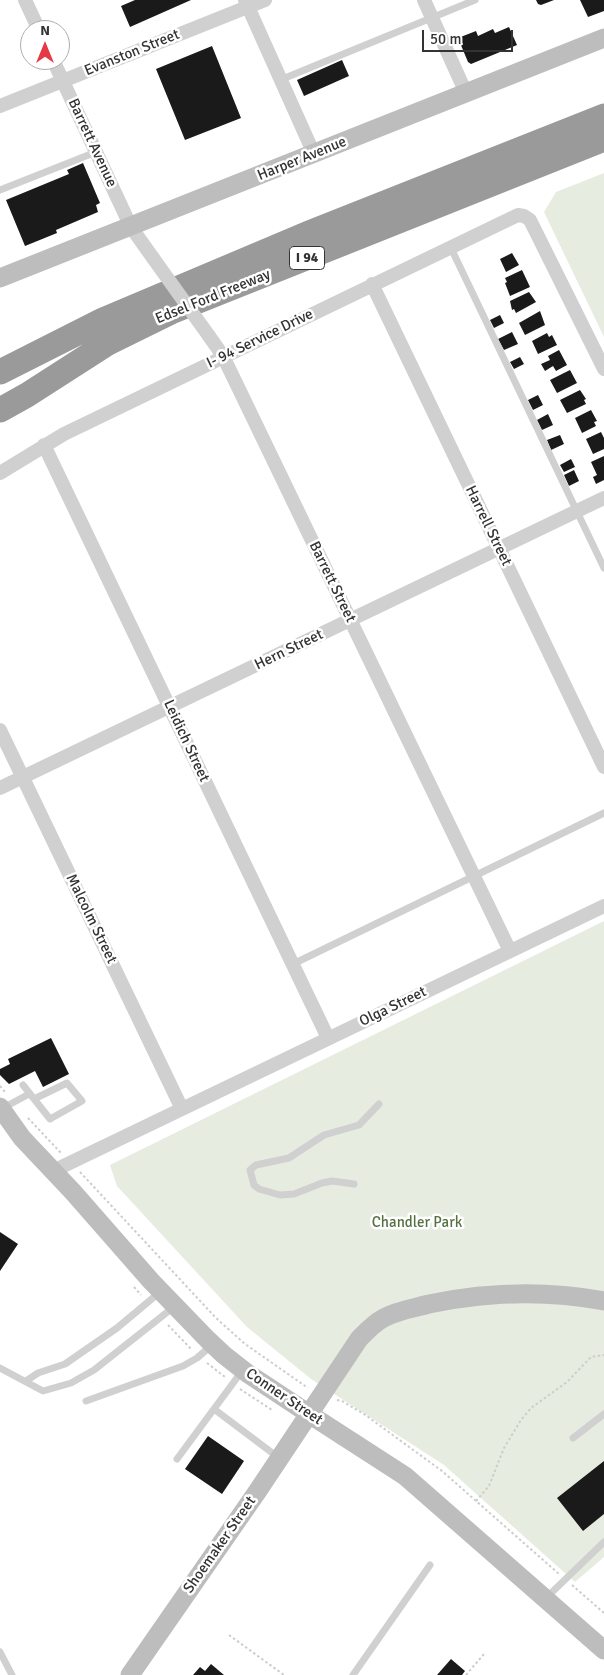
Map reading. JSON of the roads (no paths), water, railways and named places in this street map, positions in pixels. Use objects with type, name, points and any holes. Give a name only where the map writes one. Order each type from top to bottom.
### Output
[{"type":"highway","name":"Edsel Ford Freeway","points":[[0,372],[103,320],[309,233],[604,116]]},
{"type":"highway","name":"Edsel Ford Freeway","points":[[0,410],[108,343],[172,312],[604,139]]},
{"type":"highway","points":[[0,417],[27,395]]},
{"type":"main road","name":"Harper Avenue","points":[[0,278],[604,38]]},
{"type":"main road","name":"Conner Street","points":[[4,1110],[22,1138],[161,1291],[212,1344],[243,1370],[405,1476],[604,1650]]},
{"type":"main road","name":"Shoemaker Street","points":[[130,1675],[280,1458],[359,1339],[371,1326],[388,1316],[455,1299],[493,1294],[547,1294],[604,1301]]},
{"type":"street","points":[[25,0],[34,20]]},
{"type":"street","name":"Evanston Street","points":[[0,106],[246,3],[265,0]]},
{"type":"street","points":[[424,0],[466,93]]},
{"type":"street","points":[[246,3],[314,154]]},
{"type":"street","name":"Barrett Avenue","points":[[58,70],[131,227]]},
{"type":"street","name":"I- 94 Service Drive","points":[[0,473],[44,445],[513,216],[524,216],[530,220],[604,369]]},
{"type":"street","name":"Barrett Street","points":[[131,227],[223,356],[510,951]]},
{"type":"street","name":"Harrell Street","points":[[372,284],[604,766]]},
{"type":"street","name":"Leidich Street","points":[[44,445],[328,1038]]},
{"type":"street","name":"Hern Street","points":[[0,788],[604,498]]},
{"type":"street","name":"Malcolm Street","points":[[0,730],[182,1108]]},
{"type":"street","name":"Olga Street","points":[[53,1171],[604,906]]},
{"type":"lane","points":[[280,80],[474,0]]},
{"type":"lane","points":[[0,190],[96,152]]},
{"type":"lane","points":[[450,246],[604,568]]},
{"type":"lane","points":[[292,964],[604,813]]},
{"type":"lane","points":[[4,1110],[31,1097],[67,1083],[82,1101],[50,1119],[31,1097],[23,1085]]},
{"type":"lane","points":[[354,1184],[332,1181],[294,1194],[280,1195],[258,1189],[254,1185],[250,1170],[256,1165],[289,1158],[324,1135],[359,1125],[379,1104]]},
{"type":"lane","points":[[26,1381],[38,1373],[65,1364],[117,1328],[161,1291]]},
{"type":"lane","points":[[0,1368],[42,1391],[71,1383],[110,1358],[175,1306]]},
{"type":"lane","points":[[86,1401],[183,1366],[197,1358],[212,1344]]},
{"type":"lane","points":[[177,1459],[243,1370]]},
{"type":"lane","points":[[214,1409],[280,1458]]},
{"type":"lane","points":[[573,1438],[604,1414]]},
{"type":"lane","points":[[546,1598],[604,1542]]},
{"type":"lane","points":[[353,1675],[430,1566]]},
{"type":"lane","points":[[0,1652],[12,1675]]},
{"type":"park label","name":"Chandler Park","points":[[417,1223]]}]
